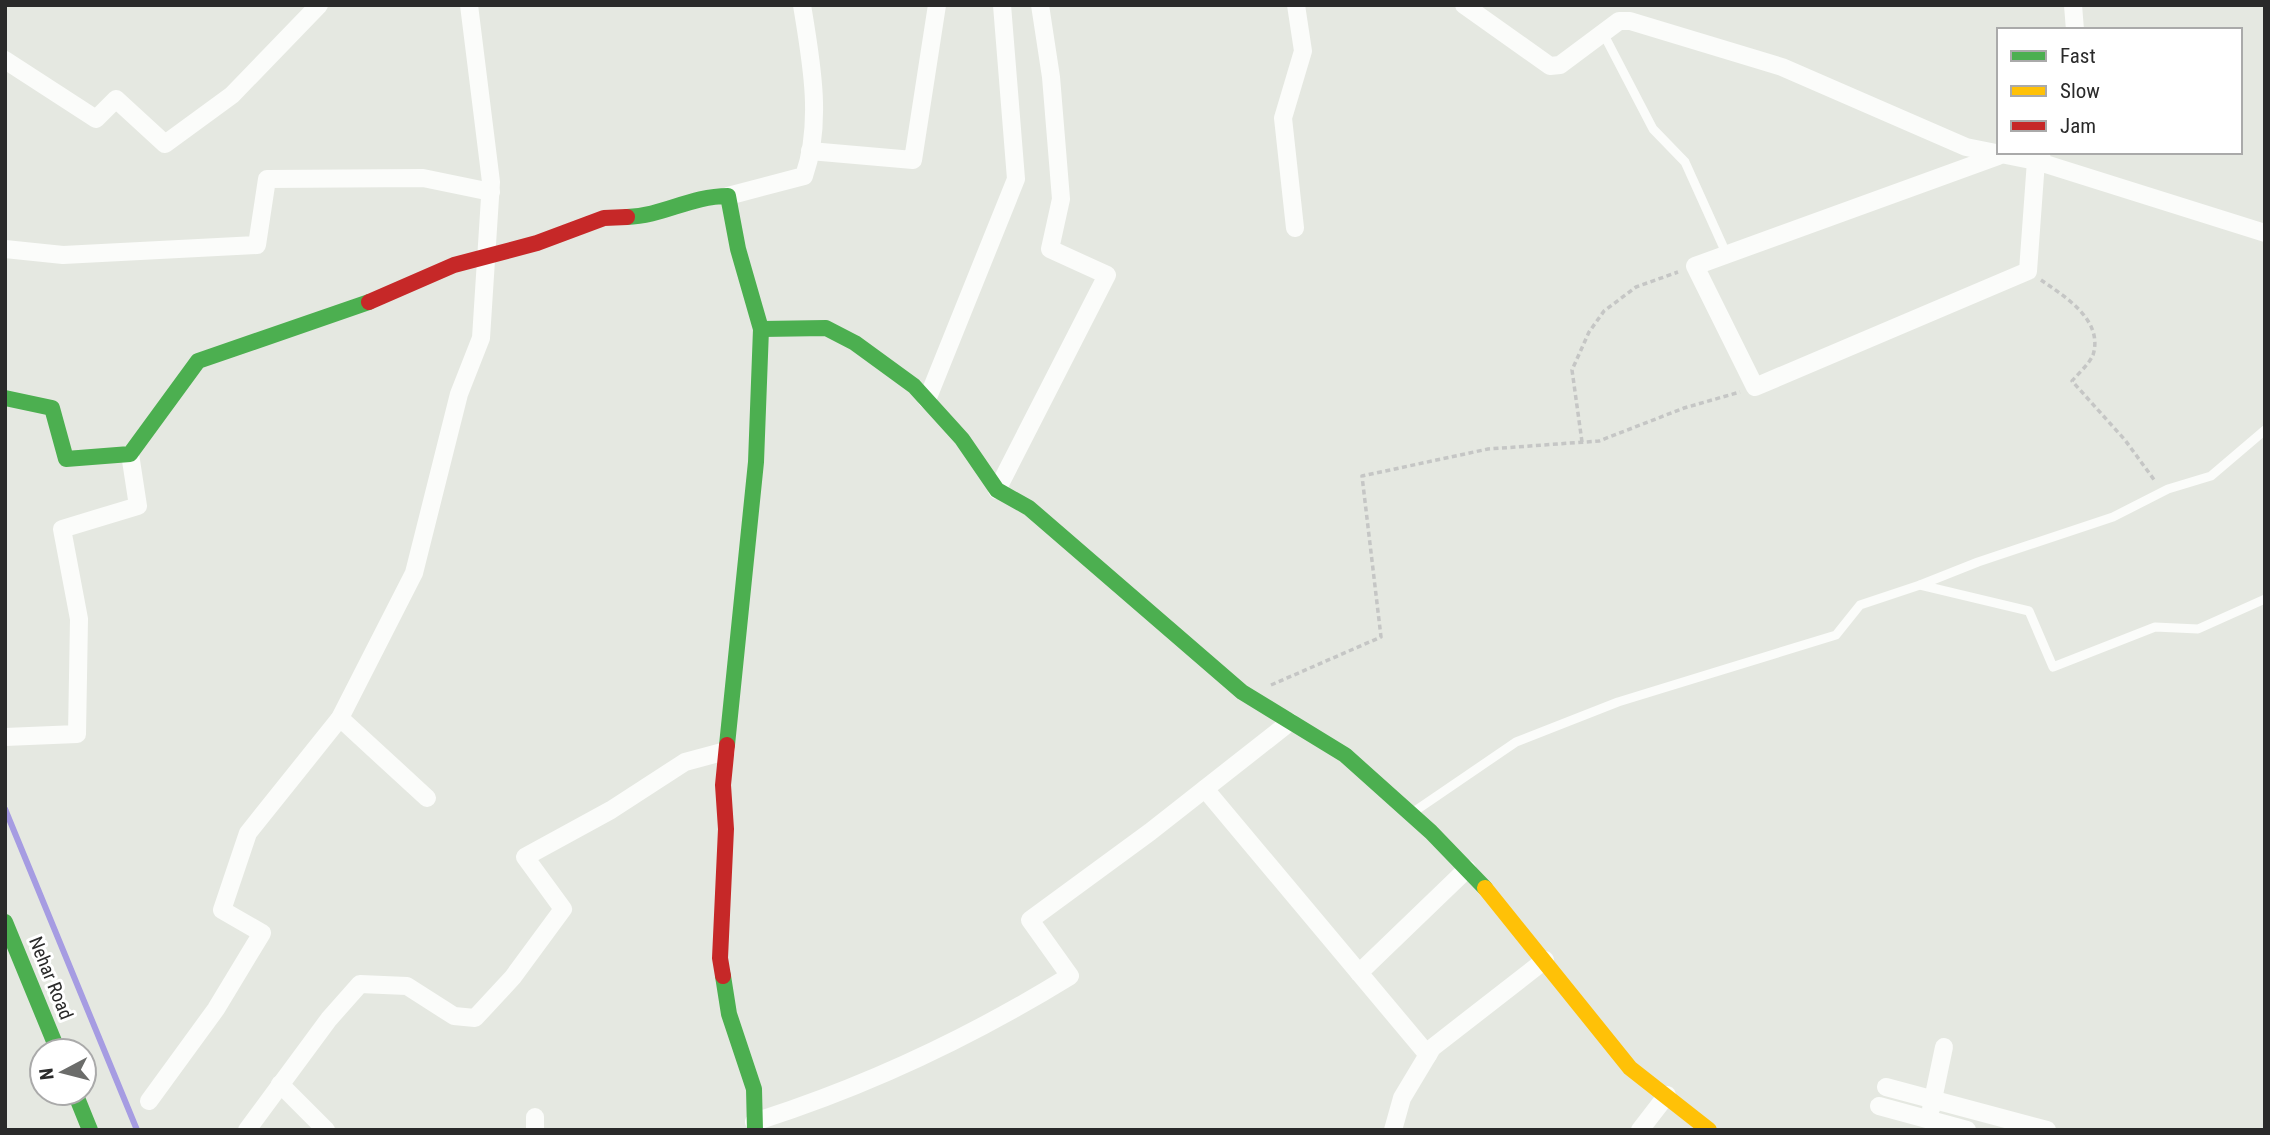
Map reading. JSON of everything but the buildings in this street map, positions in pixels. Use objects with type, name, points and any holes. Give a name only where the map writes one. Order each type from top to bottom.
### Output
[{"type":"street","points":[[5,60],[96,119],[116,99],[165,144],[232,95],[319,5]]},
{"type":"street","points":[[149,1101],[216,1009],[262,933],[222,910],[248,833],[340,718],[414,573],[459,394],[481,338],[491,192],[470,5]]},
{"type":"street","points":[[5,737],[76,734],[79,619],[62,529],[138,506],[130,454],[198,361],[353,309],[454,265],[537,243],[604,218],[643,218],[704,196],[728,196],[804,176],[810,151],[813,77],[802,5]]},
{"type":"street","points":[[810,151],[913,160],[937,5]]},
{"type":"street","points":[[927,400],[1016,180],[1002,5]]},
{"type":"street","points":[[997,490],[1107,275],[1050,249],[1061,199],[1051,77],[1040,5]]},
{"type":"street","points":[[1295,228],[1283,118],[1303,51],[1296,5]]},
{"type":"street","points":[[1464,5],[1550,66],[1560,65],[1619,21],[1630,22],[1782,67],[1939,137],[1998,156],[2039,156],[2265,233]]},
{"type":"street","points":[[2073,5],[2075,28]]},
{"type":"street","points":[[1998,156],[1695,266],[1755,387],[2028,271],[2039,156]]},
{"type":"street","points":[[5,249],[63,255],[257,246],[267,179],[423,178],[491,192]]},
{"type":"street","points":[[728,196],[738,249],[761,329],[755,475],[726,751],[720,958],[729,1014],[754,1089],[755,1126],[932,1053],[1013,1012],[1070,976],[1030,920],[1290,722]]},
{"type":"street","points":[[761,329],[827,328],[855,343],[914,386],[962,439],[997,490],[1029,508],[1117,580],[1247,695],[1345,755],[1410,814],[1498,901],[1630,1068],[1709,1130]]},
{"type":"street","points":[[5,398],[52,408],[66,459],[130,454]]},
{"type":"street","points":[[340,718],[427,798]]},
{"type":"street","points":[[247,1130],[329,1019],[360,984],[407,986],[454,1016],[475,1018],[513,977],[563,909],[525,856],[611,810],[685,762],[726,751]]},
{"type":"street","points":[[1205,789],[1428,1055]]},
{"type":"street","points":[[1359,973],[1467,869]]},
{"type":"street","name":"Nehar Road","points":[[5,922],[52,1037]]},
{"type":"street","points":[[1393,1130],[1402,1098],[1428,1055],[1469,1018],[1545,960]]},
{"type":"street","points":[[1927,1125],[1944,1047]]},
{"type":"street","points":[[280,1084],[326,1130]]},
{"type":"street","points":[[1886,1087],[2047,1130]]},
{"type":"street","points":[[1640,1130],[1667,1095]]},
{"type":"street","points":[[1879,1106],[1927,1125],[1967,1130]]},
{"type":"street","points":[[81,1107],[90,1130]]},
{"type":"lane","points":[[1603,33],[1653,129],[1685,162],[1727,255]]},
{"type":"lane","points":[[1410,814],[1516,742],[1618,702],[1836,635],[1860,605],[2113,517],[2163,491],[2211,476],[2265,430]]},
{"type":"lane","points":[[1920,585],[2029,611],[2053,667],[2155,627],[2198,629],[2265,599]]},
{"type":"path","points":[[1582,442],[1572,370],[1589,332],[1604,311],[1636,287],[1695,266]]},
{"type":"path","points":[[2028,271],[2080,307],[2095,340],[2092,357],[2073,381],[2125,440],[2163,491]]},
{"type":"path","points":[[1247,695],[1381,638],[1363,476],[1488,449],[1599,441],[1684,408],[1755,387]]},
{"type":"waterway","points":[[5,809],[137,1130]]},
{"type":"traffic: fast","points":[[627,217],[653,213],[701,199],[728,196],[738,249],[761,329],[756,462],[727,745]]},
{"type":"traffic: fast","points":[[5,398],[52,408],[66,459],[130,454],[198,361],[369,302]]},
{"type":"traffic: fast","points":[[761,329],[826,328],[855,343],[914,386],[962,439],[997,490],[1029,508],[1242,692],[1345,755],[1431,832],[1485,888]]},
{"type":"traffic: fast","points":[[5,922],[52,1037]]},
{"type":"traffic: fast","points":[[723,976],[729,1014],[754,1089],[755,1130]]},
{"type":"traffic: fast","points":[[81,1107],[90,1130]]},
{"type":"traffic: slow","points":[[1485,888],[1630,1068],[1709,1130]]},
{"type":"traffic: jam","points":[[369,302],[454,265],[537,243],[604,218],[627,217]]},
{"type":"traffic: jam","points":[[723,976],[720,958],[726,829],[723,785],[727,745]]}]
